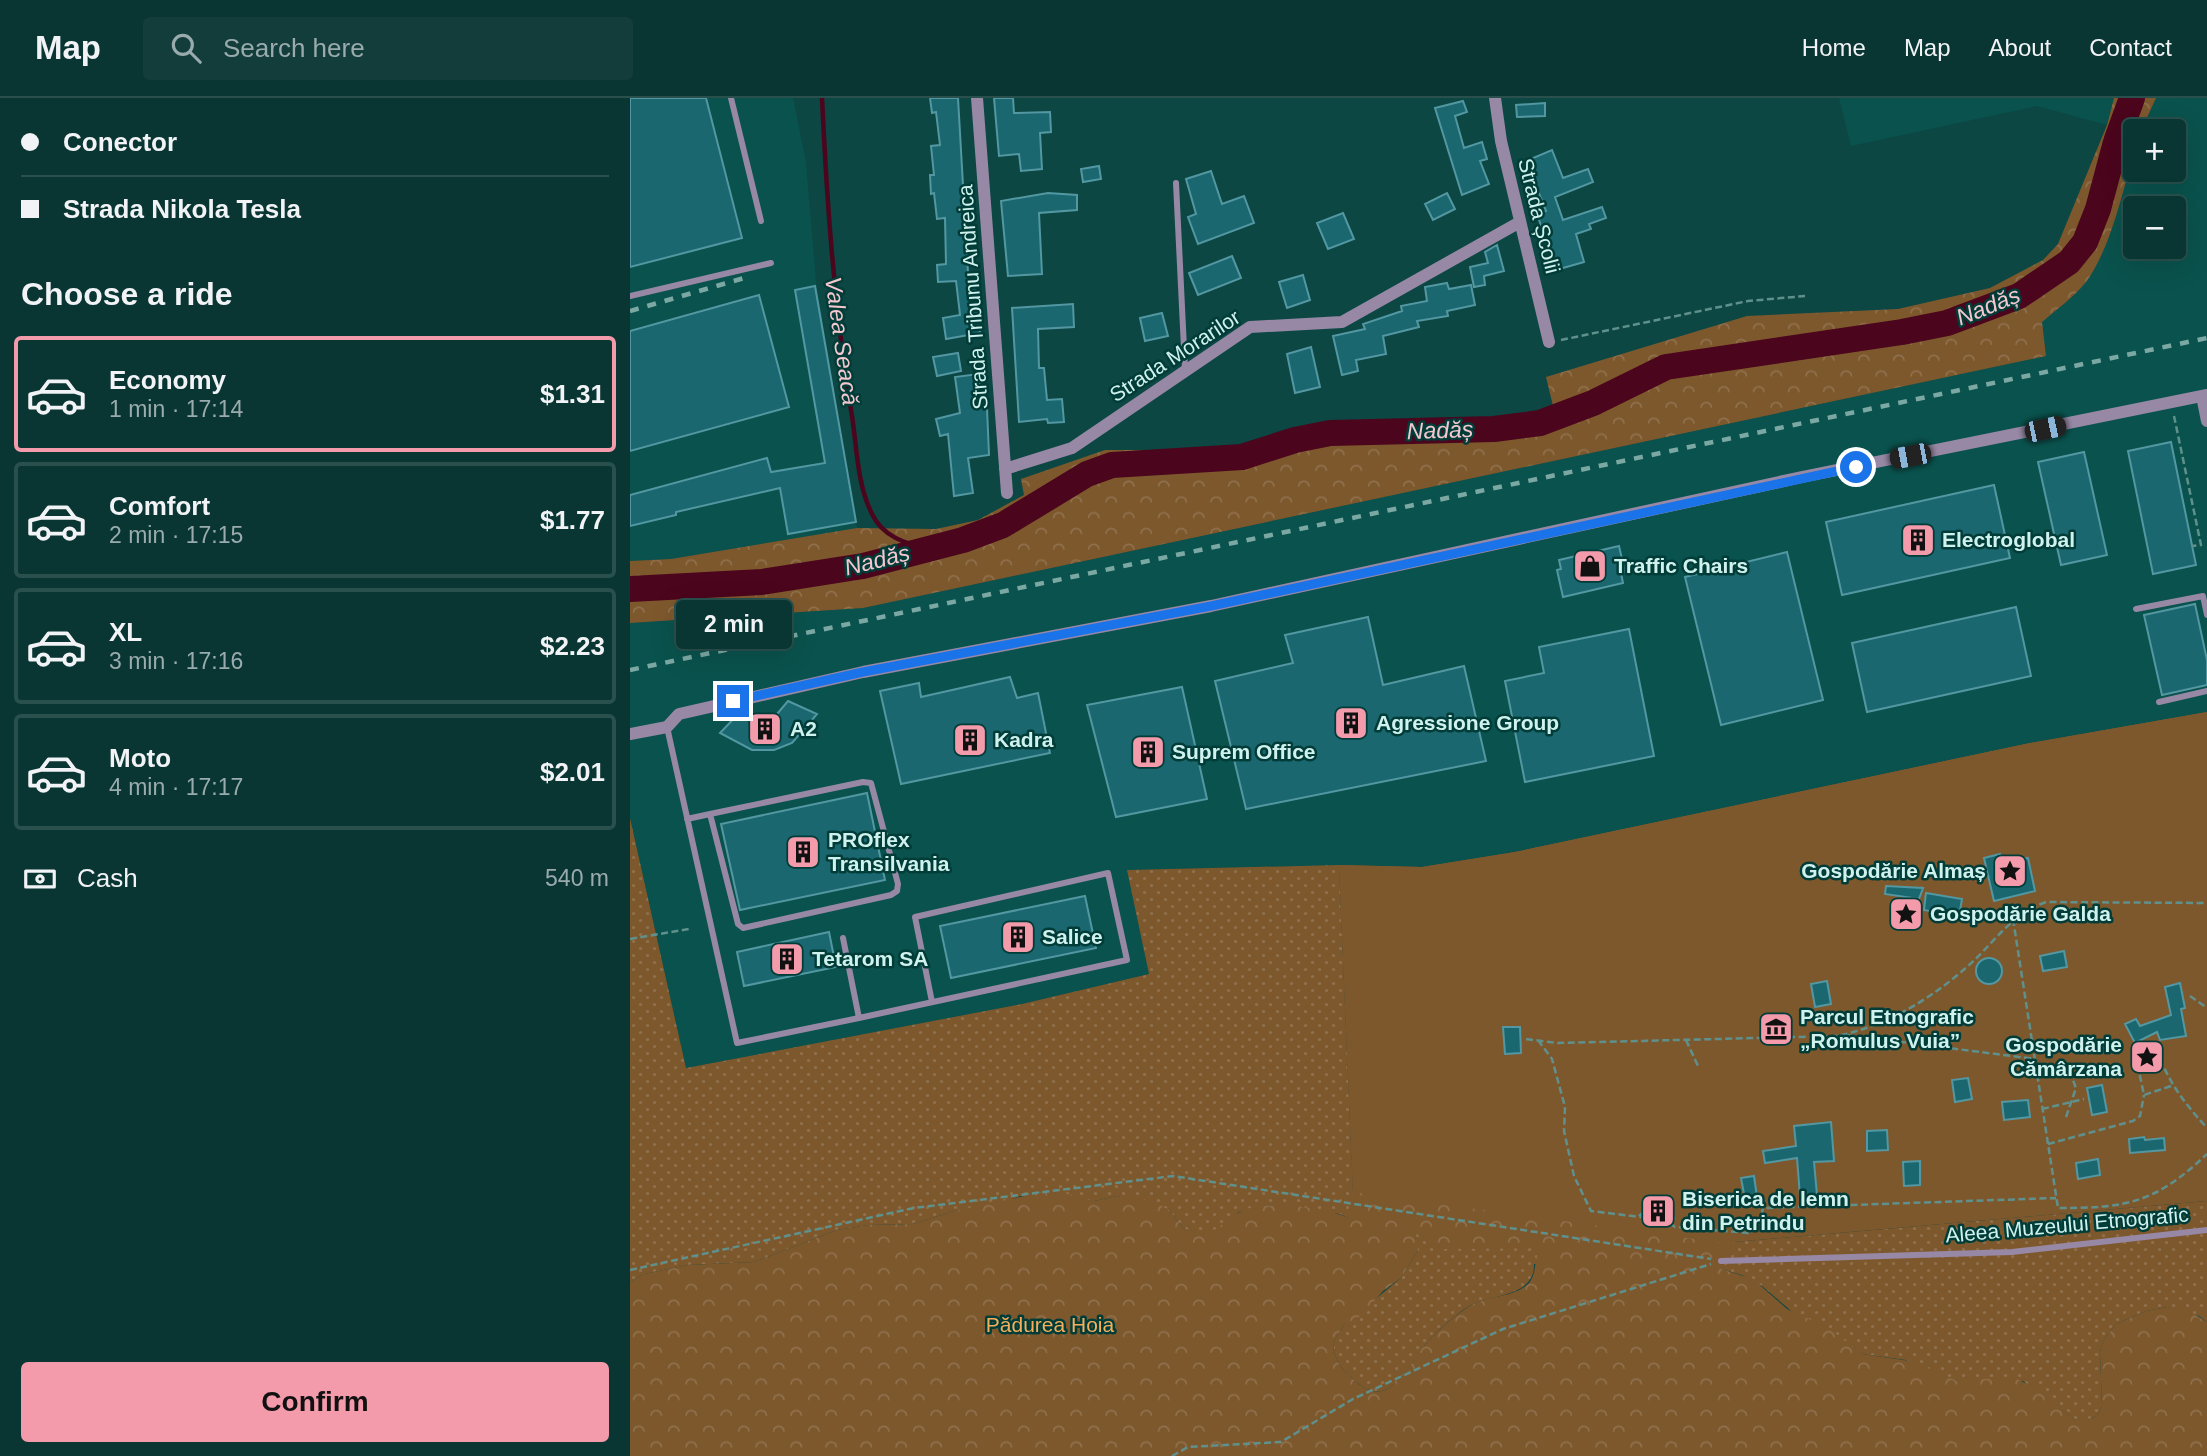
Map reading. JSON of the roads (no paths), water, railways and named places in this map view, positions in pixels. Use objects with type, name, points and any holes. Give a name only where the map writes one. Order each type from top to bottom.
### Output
[{"type":"street","name":"Strada Tribunu Andreica","points":[[977,98],[1007,493]]},
{"type":"street","points":[[1486,98],[1497,121]]},
{"type":"street","name":"Strada Școlii","points":[[1495,98],[1497,121],[1549,342]]},
{"type":"street","name":"Strada Morarilor","points":[[1005,469],[1072,447],[1250,327],[1342,322],[1520,222]]},
{"type":"street","points":[[637,733],[667,727],[679,715],[850,675],[1211,606],[1801,477],[2204,396],[2207,421]]},
{"type":"lane","points":[[731,98],[761,221]]},
{"type":"lane","points":[[1176,183],[1185,370]]},
{"type":"lane","points":[[630,296],[771,263]]},
{"type":"lane","points":[[2136,609],[2203,596],[2207,615]]},
{"type":"lane","points":[[2159,702],[2207,691]]},
{"type":"lane","points":[[667,727],[737,1044],[859,1018],[1127,960],[1108,873],[915,917],[932,1002]]},
{"type":"lane","points":[[687,819],[710,814],[871,783],[898,884],[897,891],[878,898],[743,928],[738,924],[710,814]]},
{"type":"lane","points":[[843,938],[859,1018]]},
{"type":"lane","name":"Aleea Muzeului Etnografic","points":[[1721,1261],[2012,1252],[2207,1230]]},
{"type":"waterway","name":"Valea Seacă","points":[[822,98],[836,293],[863,489],[872,514],[888,534],[928,549]]},
{"type":"waterway","name":"Nadăș","points":[[630,589],[762,582],[863,566],[963,540],[1003,525],[1087,474],[1112,465],[1242,457],[1295,440],[1330,433],[1494,429],[1540,423],[1593,403],[1666,367],[1947,323],[2019,296],[2069,262],[2085,242],[2098,209],[2116,142],[2132,98]]},
{"type":"railway","points":[[630,311],[744,278]]},
{"type":"railway","points":[[630,670],[2207,338]]},
{"type":"place","name":"Electroglobal","points":[[1918,540]]},
{"type":"place","name":"Traffic Chairs","points":[[1590,566]]},
{"type":"place","name":"Agressione Group","points":[[1351,723]]},
{"type":"place","name":"A2","points":[[765,729]]},
{"type":"place","name":"Kadra","points":[[970,740]]},
{"type":"place","name":"Suprem Office","points":[[1148,752]]},
{"type":"place","name":"PROflex Transilvania","points":[[803,852]]},
{"type":"place","name":"Gospodărie Almaș","points":[[2010,871]]},
{"type":"place","name":"Gospodărie Galda","points":[[1906,914]]},
{"type":"place","name":"Salice","points":[[1018,937]]},
{"type":"place","name":"Tetarom SA","points":[[787,959]]},
{"type":"place","name":"Parcul Etnografic „Romulus Vuia”","points":[[1776,1029]]},
{"type":"place","name":"Gospodărie Cămârzana","points":[[2147,1057]]},
{"type":"place","name":"Biserica de lemn din Petrindu","points":[[1658,1211]]},
{"type":"park label","name":"Pădurea Hoia","points":[[1050,1325]]}]
